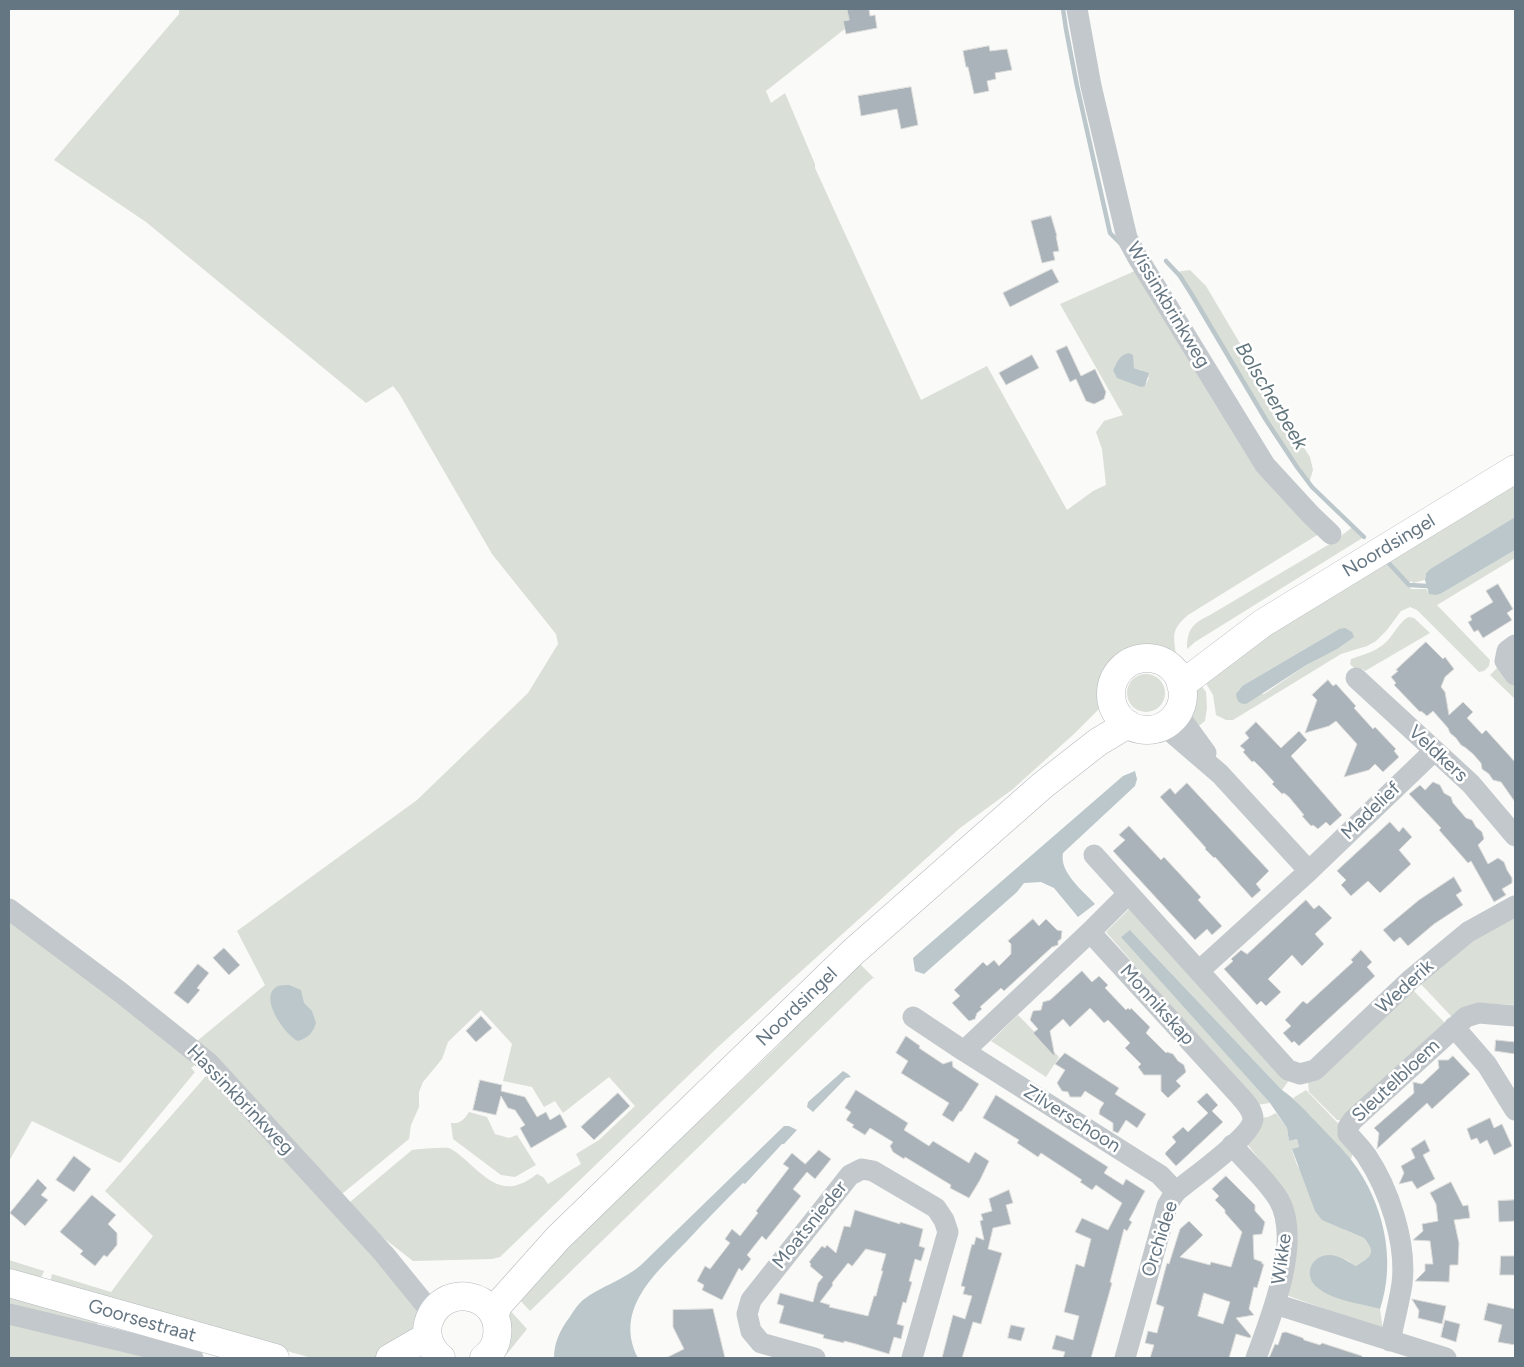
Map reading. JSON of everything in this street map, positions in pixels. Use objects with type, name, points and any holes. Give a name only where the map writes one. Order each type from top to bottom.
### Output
[{"type":"main road","name":"Noordsingel","points":[[1176,676],[1515,469]]},
{"type":"main road","points":[[1144,658],[1157,659],[1176,676],[1182,694],[1181,703],[1170,719],[1152,729],[1139,729],[1121,716],[1111,696],[1113,682],[1120,669],[1131,661],[1144,658]]},
{"type":"main road","name":"Noordsingel","points":[[487,1308],[499,1304],[558,1238],[852,953],[1043,785],[1098,742],[1121,716]]},
{"type":"main road","name":"Goorsestraat","points":[[9,1283],[274,1358]]},
{"type":"main road","points":[[390,1358],[435,1337],[456,1296],[465,1295],[487,1308],[498,1329],[493,1355]]},
{"type":"street","name":"Wissinkbrinkweg","points":[[1077,9],[1092,86],[1128,238],[1138,258],[1265,465],[1310,515],[1332,534]]},
{"type":"street","points":[[1510,650],[1507,666],[1515,675]]},
{"type":"street","name":"Veldkers","points":[[1356,678],[1471,784],[1515,836]]},
{"type":"street","points":[[1170,719],[1309,871]]},
{"type":"street","name":"Madelief","points":[[1200,970],[1309,871],[1434,751]]},
{"type":"street","points":[[1094,855],[1200,970]]},
{"type":"street","points":[[964,1051],[1128,894]]},
{"type":"street","name":"Wederik","points":[[1200,970],[1288,1070],[1300,1074],[1315,1070],[1410,980],[1468,932],[1515,906]]},
{"type":"street","name":"Hassinkbrinkweg","points":[[9,909],[210,1063],[384,1254],[435,1337]]},
{"type":"street","name":"Monnikskap","points":[[1090,932],[1237,1093],[1252,1114],[1253,1121]]},
{"type":"street","name":"Sleutelbloem","points":[[1390,1340],[1402,1283],[1402,1253],[1397,1227],[1380,1180],[1366,1155],[1348,1134],[1348,1127],[1353,1120],[1466,1017],[1479,1013],[1515,1016]]},
{"type":"street","name":"Zilverschoon","points":[[913,1017],[1160,1175],[1176,1192]]},
{"type":"street","points":[[1454,1027],[1487,1065],[1515,1110]]},
{"type":"street","name":"Orchidee","points":[[1125,1358],[1161,1222],[1167,1206],[1176,1192],[1232,1145],[1249,1128],[1253,1121]]},
{"type":"street","name":"Wikke","points":[[1232,1145],[1271,1189],[1279,1200],[1286,1216],[1287,1250],[1275,1304],[1256,1358]]},
{"type":"street","name":"Moatsnieder","points":[[815,1358],[761,1343],[751,1331],[747,1314],[751,1300],[850,1175],[862,1169],[874,1171],[936,1208],[944,1220],[948,1232],[912,1358]]},
{"type":"street","points":[[1275,1304],[1446,1358]]},
{"type":"street","points":[[9,1314],[193,1358]]},
{"type":"shaded area","points":[[179,9],[870,9],[766,91],[771,103],[785,93],[815,168],[921,400],[987,366],[1067,510],[1093,491],[1106,485],[1102,449],[1096,432],[1104,421],[1123,415],[1060,304],[1137,270],[1322,532],[1188,615],[1176,628],[1174,641],[1176,654],[1146,651],[1121,658],[1112,669],[1099,709],[1075,733],[1013,789],[960,828],[788,983],[717,1048],[500,1257],[492,1259],[413,1261],[344,1207],[412,1150],[449,1148],[482,1175],[500,1185],[520,1184],[537,1174],[543,1177],[548,1184],[581,1164],[576,1154],[599,1140],[635,1106],[609,1077],[563,1113],[555,1101],[544,1107],[532,1087],[503,1081],[512,1044],[481,1010],[448,1042],[442,1059],[423,1082],[419,1092],[419,1107],[411,1125],[409,1139],[337,1198],[197,1041],[265,985],[237,931],[417,800],[528,693],[558,644],[556,634],[492,554],[393,386],[366,403],[146,222],[54,160],[179,14]],"holes":[[[1118,362],[1141,370],[1149,378],[1145,386],[1113,370]]]},
{"type":"shaded area","points":[[1190,270],[1206,286],[1280,411],[1310,457],[1313,470],[1309,483],[1266,420],[1192,295],[1176,272]]},
{"type":"shaded area","points":[[1129,353],[1133,355],[1134,368],[1149,373],[1145,386],[1141,387],[1117,378],[1113,370],[1121,357]]},
{"type":"shaded area","points":[[1515,476],[1515,517],[1430,569],[1426,573],[1425,580],[1413,583],[1411,581],[1408,584],[1411,589],[1426,589],[1429,593],[1442,593],[1515,550],[1515,558],[1437,605],[1490,660],[1489,666],[1484,671],[1479,672],[1417,610],[1410,607],[1401,611],[1376,641],[1367,646],[1341,654],[1233,720],[1226,720],[1216,715],[1213,695],[1201,675]],"holes":[[[1339,629],[1308,664],[1264,694],[1238,691],[1242,686]]]},
{"type":"shaded area","points":[[1515,517],[1515,550],[1442,593],[1436,595],[1429,594],[1425,580],[1426,573],[1430,569]]},
{"type":"shaded area","points":[[1354,526],[1364,537],[1195,642],[1187,649],[1188,636],[1192,628],[1199,621],[1333,542]]},
{"type":"shaded area","points":[[1409,617],[1414,618],[1430,633],[1365,671],[1362,669],[1358,672],[1350,664],[1351,659],[1384,644]]},
{"type":"shaded area","points":[[1345,628],[1352,632],[1354,637],[1246,704],[1240,703],[1236,694],[1242,686],[1339,629]]},
{"type":"shaded area","points":[[1497,668],[1515,682],[1515,699],[1490,675]]},
{"type":"shaded area","points":[[1146,674],[1159,680],[1165,693],[1159,706],[1146,712],[1133,706],[1127,693],[1133,680]]},
{"type":"shaded area","points":[[1197,680],[1206,692],[1207,708],[1205,721],[1195,729],[1191,716],[1190,698]]},
{"type":"shaded area","points":[[1135,771],[1137,779],[1135,786],[1063,853],[1063,860],[1068,874],[1095,904],[1078,917],[1054,888],[1041,882],[1024,883],[1017,892],[924,974],[915,971],[913,958],[1123,776]]},
{"type":"shaded area","points":[[1132,906],[1293,1075],[1282,1090],[1131,931],[1122,936],[1270,1103],[1257,1105],[1106,932]]},
{"type":"shaded area","points":[[1515,915],[1515,1005],[1476,1003],[1452,1017],[1417,980],[1482,924]]},
{"type":"shaded area","points":[[9,916],[195,1065],[191,1068],[195,1072],[120,1163],[32,1121],[9,1161]]},
{"type":"shaded area","points":[[1130,930],[1282,1090],[1298,1103],[1337,1144],[1363,1177],[1379,1213],[1387,1251],[1385,1290],[1380,1309],[1332,1296],[1313,1283],[1310,1273],[1313,1263],[1317,1259],[1322,1256],[1332,1255],[1356,1266],[1369,1257],[1371,1251],[1368,1243],[1364,1238],[1322,1220],[1315,1211],[1292,1149],[1299,1147],[1297,1139],[1289,1141],[1287,1128],[1270,1103],[1121,937]]},
{"type":"shaded area","points":[[859,963],[875,979],[873,978],[866,984],[530,1311],[516,1296],[778,1046],[805,1016]]},
{"type":"shaded area","points":[[289,985],[301,990],[304,1003],[312,1011],[316,1023],[310,1035],[298,1041],[280,1024],[270,998],[272,991],[278,986]]},
{"type":"shaded area","points":[[1410,987],[1445,1023],[1342,1120],[1337,1120],[1309,1092],[1308,1083]]},
{"type":"shaded area","points":[[1018,1015],[1059,1057],[1046,1077],[991,1041]]},
{"type":"shaded area","points":[[843,1071],[851,1077],[846,1078],[813,1112],[807,1107],[808,1102]]},
{"type":"shaded area","points":[[206,1076],[407,1291],[423,1317],[417,1331],[378,1358],[312,1358],[53,1287],[50,1283],[52,1274],[111,1292],[153,1236],[105,1191]]},
{"type":"shaded area","points":[[1306,1090],[1355,1141],[1351,1160],[1293,1098]]},
{"type":"shaded area","points":[[469,1112],[487,1117],[495,1134],[509,1138],[517,1135],[536,1165],[515,1177],[501,1175],[453,1139],[451,1123],[461,1121]]},
{"type":"shaded area","points":[[1276,1113],[1287,1128],[1289,1141],[1297,1139],[1299,1147],[1292,1150],[1297,1165],[1345,1230],[1364,1238],[1372,1250],[1368,1259],[1356,1266],[1345,1259],[1330,1295],[1380,1309],[1383,1330],[1286,1295],[1268,1170],[1243,1139],[1260,1118]]},
{"type":"shaded area","points":[[784,1126],[797,1130],[745,1184],[743,1183],[722,1204],[651,1279],[641,1293],[634,1308],[631,1324],[632,1340],[638,1358],[554,1358],[556,1342],[560,1332],[581,1302],[641,1265]]},
{"type":"shaded area","points":[[9,1260],[44,1271],[41,1278],[9,1273]]},
{"type":"shaded area","points":[[9,1291],[102,1316],[96,1326],[9,1306]]},
{"type":"shaded area","points":[[507,1307],[527,1329],[506,1355],[502,1332]]},
{"type":"shaded area","points":[[9,1318],[169,1358],[9,1358]]},
{"type":"building","points":[[847,9],[869,9],[870,16],[875,15],[877,28],[846,34],[843,21],[849,20]]},
{"type":"building","points":[[989,46],[990,51],[1007,49],[1012,70],[995,73],[996,79],[987,81],[989,91],[974,94],[963,51]]},
{"type":"building","points":[[911,87],[918,125],[901,129],[897,109],[861,116],[858,96]]},
{"type":"building","points":[[1051,216],[1059,251],[1053,252],[1055,260],[1042,263],[1031,221]]},
{"type":"building","points":[[1052,269],[1059,282],[1010,307],[1003,293]]},
{"type":"building","points":[[1067,346],[1081,376],[1095,369],[1106,392],[1104,399],[1094,404],[1086,401],[1076,379],[1070,382],[1056,351]]},
{"type":"building","points":[[1032,355],[1039,368],[1006,385],[999,373]]},
{"type":"building","points":[[1498,584],[1513,609],[1507,613],[1512,620],[1483,638],[1478,630],[1474,632],[1468,622],[1472,620],[1470,616],[1493,602],[1486,591]]},
{"type":"building","points":[[1426,642],[1443,659],[1445,657],[1454,669],[1445,677],[1441,687],[1445,692],[1449,715],[1463,702],[1473,712],[1467,718],[1482,734],[1486,730],[1515,762],[1515,802],[1501,782],[1493,780],[1482,769],[1481,763],[1461,745],[1433,711],[1427,716],[1420,712],[1394,685],[1396,683],[1391,677],[1398,671],[1396,670]]},
{"type":"building","points":[[1328,680],[1333,686],[1336,684],[1373,729],[1375,727],[1396,749],[1394,751],[1399,757],[1383,772],[1375,764],[1369,770],[1344,777],[1357,744],[1336,721],[1329,726],[1305,733],[1317,700],[1312,695]]},
{"type":"building","points":[[1256,722],[1281,748],[1299,731],[1307,740],[1291,756],[1342,815],[1330,826],[1326,822],[1318,829],[1313,825],[1311,826],[1289,797],[1284,793],[1282,794],[1272,784],[1274,782],[1262,769],[1243,752],[1245,750],[1240,746],[1249,738],[1245,733]]},
{"type":"building","points":[[1433,782],[1440,785],[1444,793],[1451,797],[1453,803],[1466,818],[1472,820],[1482,832],[1484,839],[1478,845],[1488,864],[1498,858],[1504,862],[1512,878],[1512,883],[1502,889],[1506,895],[1494,902],[1471,861],[1468,863],[1439,830],[1441,828],[1409,794],[1420,785],[1425,790]]},
{"type":"building","points":[[1187,783],[1269,871],[1256,884],[1261,890],[1252,898],[1215,857],[1205,849],[1160,797],[1170,788],[1175,794]]},
{"type":"building","points":[[1390,822],[1399,832],[1403,827],[1412,837],[1399,850],[1411,864],[1380,893],[1368,881],[1351,896],[1341,885],[1346,880],[1337,871]]},
{"type":"building","points":[[1129,826],[1161,860],[1164,857],[1201,897],[1198,900],[1222,926],[1212,935],[1207,929],[1195,940],[1113,851],[1125,840],[1119,835]]},
{"type":"building","points":[[1454,877],[1462,891],[1456,895],[1463,905],[1434,924],[1408,946],[1400,937],[1394,942],[1383,930],[1419,900]]},
{"type":"building","points":[[1306,900],[1314,909],[1319,905],[1332,918],[1315,934],[1324,944],[1302,966],[1292,955],[1268,979],[1281,992],[1266,1006],[1261,1001],[1257,1005],[1224,969],[1241,950],[1247,954]]},
{"type":"building","points":[[1033,919],[1039,926],[1046,919],[1057,930],[1062,931],[1058,945],[1052,947],[1004,991],[1001,988],[980,1007],[982,1009],[977,1013],[975,1019],[969,1021],[952,1003],[960,996],[954,990],[983,962],[987,966],[994,960],[999,966],[1011,954],[1011,944],[1008,941]]},
{"type":"building","points":[[224,948],[240,965],[229,975],[213,958]]},
{"type":"building","points":[[1361,950],[1372,962],[1367,967],[1375,976],[1299,1046],[1294,1041],[1292,1043],[1283,1033],[1291,1026],[1285,1020],[1303,1001],[1307,1004],[1353,962],[1351,960]]},
{"type":"building","points":[[198,964],[209,973],[197,988],[200,990],[188,1004],[174,993]]},
{"type":"building","points":[[1082,971],[1092,982],[1099,976],[1108,985],[1105,988],[1126,1010],[1131,1008],[1150,1027],[1146,1033],[1166,1053],[1173,1054],[1184,1065],[1186,1072],[1176,1081],[1181,1086],[1168,1098],[1161,1091],[1161,1075],[1144,1075],[1138,1067],[1141,1064],[1125,1048],[1130,1043],[1108,1020],[1104,1023],[1090,1008],[1070,1027],[1063,1019],[1050,1031],[1055,1057],[1033,1033],[1038,1029],[1030,1020],[1033,1011],[1041,1010],[1043,1002],[1050,1000]]},
{"type":"building","points":[[481,1016],[492,1028],[476,1042],[466,1031]]},
{"type":"building","points":[[906,1036],[920,1046],[919,1048],[943,1064],[952,1061],[953,1067],[979,1084],[953,1122],[942,1115],[949,1103],[901,1073],[908,1061],[896,1053]]},
{"type":"building","points":[[1496,1040],[1515,1042],[1515,1054],[1495,1051]]},
{"type":"building","points":[[1065,1053],[1119,1088],[1115,1094],[1146,1114],[1137,1128],[1126,1120],[1118,1133],[1113,1131],[1113,1123],[1099,1114],[1104,1103],[1085,1091],[1081,1097],[1070,1097],[1068,1092],[1062,1091],[1057,1083],[1065,1070],[1055,1064]]},
{"type":"building","points":[[1453,1056],[1470,1074],[1432,1109],[1427,1103],[1377,1149],[1379,1133],[1374,1128],[1414,1093],[1413,1082],[1422,1084],[1439,1068],[1438,1060],[1448,1060]]},
{"type":"building","points":[[480,1080],[502,1085],[501,1091],[525,1097],[537,1117],[546,1112],[550,1120],[560,1114],[567,1127],[531,1148],[520,1128],[525,1125],[515,1110],[508,1108],[501,1096],[496,1115],[473,1110]]},
{"type":"building","points":[[856,1090],[908,1123],[904,1130],[929,1146],[933,1141],[969,1163],[975,1152],[989,1161],[969,1198],[950,1188],[951,1185],[905,1157],[904,1159],[893,1152],[890,1146],[893,1142],[870,1128],[865,1135],[852,1127],[854,1125],[846,1120],[851,1112],[845,1108]]},
{"type":"building","points":[[618,1093],[630,1106],[594,1140],[581,1127]]},
{"type":"building","points":[[1207,1093],[1218,1105],[1212,1111],[1223,1122],[1176,1166],[1165,1154],[1176,1142],[1172,1137],[1183,1127],[1188,1132],[1208,1113],[1197,1102]]},
{"type":"building","points":[[996,1095],[1108,1167],[1104,1173],[1123,1185],[1126,1179],[1145,1191],[1129,1220],[1132,1222],[1127,1231],[1124,1229],[1110,1282],[1112,1283],[1091,1358],[1063,1358],[1065,1352],[1052,1349],[1056,1335],[1073,1340],[1079,1316],[1064,1312],[1076,1264],[1084,1267],[1091,1239],[1075,1232],[1082,1218],[1108,1230],[1122,1203],[1096,1185],[1092,1190],[1080,1182],[1082,1180],[1041,1153],[1038,1157],[1017,1143],[1019,1140],[983,1118]]},
{"type":"building","points":[[1490,1118],[1494,1128],[1502,1124],[1512,1146],[1494,1155],[1487,1140],[1480,1144],[1477,1138],[1471,1140],[1467,1129]]},
{"type":"building","points":[[1425,1140],[1430,1151],[1423,1155],[1435,1179],[1417,1189],[1412,1181],[1399,1184],[1404,1173],[1401,1166],[1415,1158],[1411,1149]]},
{"type":"building","points":[[819,1150],[831,1159],[815,1179],[807,1172],[793,1189],[801,1196],[766,1240],[762,1236],[747,1255],[751,1259],[742,1271],[739,1268],[722,1300],[702,1290],[704,1285],[697,1281],[705,1266],[710,1269],[730,1243],[725,1239],[732,1229],[740,1236],[758,1213],[756,1211],[789,1168],[783,1164],[792,1153],[805,1164]]},
{"type":"building","points":[[74,1156],[91,1169],[74,1192],[56,1180]]},
{"type":"building","points":[[1226,1176],[1255,1205],[1255,1211],[1265,1222],[1262,1234],[1253,1235],[1254,1259],[1264,1264],[1257,1288],[1254,1287],[1249,1309],[1254,1315],[1236,1318],[1251,1336],[1250,1338],[1236,1334],[1229,1358],[1150,1358],[1154,1345],[1145,1343],[1148,1331],[1157,1333],[1164,1307],[1156,1304],[1167,1263],[1169,1264],[1180,1229],[1189,1221],[1203,1235],[1180,1257],[1210,1265],[1211,1262],[1231,1267],[1242,1232],[1215,1200],[1219,1196],[1212,1189]],"holes":[[[1204,1293],[1230,1302],[1223,1324],[1198,1316]]]},
{"type":"building","points":[[38,1179],[47,1188],[41,1195],[48,1200],[25,1226],[10,1213]]},
{"type":"building","points":[[1451,1182],[1463,1206],[1468,1205],[1470,1218],[1454,1220],[1459,1243],[1458,1265],[1450,1265],[1449,1282],[1415,1281],[1425,1271],[1425,1264],[1433,1264],[1430,1241],[1413,1240],[1423,1231],[1422,1224],[1438,1221],[1436,1204],[1430,1193]]},
{"type":"building","points":[[1009,1190],[1013,1203],[1006,1205],[1011,1224],[993,1228],[988,1249],[1002,1253],[981,1324],[973,1322],[962,1358],[942,1358],[953,1315],[965,1319],[972,1296],[963,1294],[965,1287],[961,1286],[972,1244],[974,1245],[976,1237],[984,1240],[980,1221],[983,1220],[981,1214],[992,1211],[989,1199]]},
{"type":"building","points":[[92,1195],[116,1215],[108,1224],[117,1233],[117,1245],[107,1257],[104,1255],[95,1266],[80,1254],[83,1251],[60,1232]]},
{"type":"building","points":[[1515,1200],[1515,1221],[1499,1222],[1498,1201]]},
{"type":"building","points":[[855,1210],[923,1229],[919,1246],[925,1248],[921,1261],[915,1259],[909,1281],[912,1282],[906,1303],[903,1302],[897,1324],[904,1326],[901,1339],[894,1337],[889,1354],[844,1341],[844,1343],[823,1338],[824,1335],[779,1323],[784,1306],[777,1304],[780,1293],[813,1302],[818,1283],[823,1277],[810,1266],[809,1262],[822,1246],[825,1248],[827,1245],[836,1253],[844,1226],[850,1227]],"holes":[[[866,1249],[886,1254],[876,1296],[874,1296],[868,1316],[829,1307],[830,1305],[820,1302],[848,1263],[852,1266]]]},
{"type":"building","points":[[1501,1256],[1515,1256],[1515,1275],[1500,1275]]},
{"type":"building","points":[[1412,1299],[1446,1306],[1442,1324],[1418,1318],[1419,1311]]},
{"type":"building","points":[[1488,1303],[1515,1309],[1515,1345],[1498,1342],[1502,1325],[1484,1320]]},
{"type":"building","points":[[713,1309],[725,1358],[666,1358],[684,1349],[673,1327],[673,1310]]},
{"type":"building","points":[[1445,1320],[1460,1324],[1456,1342],[1441,1337]]},
{"type":"building","points":[[1011,1325],[1025,1328],[1021,1341],[1008,1338]]},
{"type":"building","points":[[1286,1332],[1304,1340],[1320,1345],[1322,1343],[1362,1356],[1362,1358],[1269,1358],[1275,1344],[1278,1345],[1282,1333]]},
{"type":"waterway","name":"Bolscherbeek","points":[[1063,9],[1077,86],[1110,233],[1120,243]]},
{"type":"waterway","name":"Bolscherbeek","points":[[1166,261],[1180,276],[1266,420],[1297,467],[1312,487],[1364,537]]},
{"type":"waterway","name":"Bolscherbeek","points":[[1385,559],[1409,585],[1427,586]]}]
